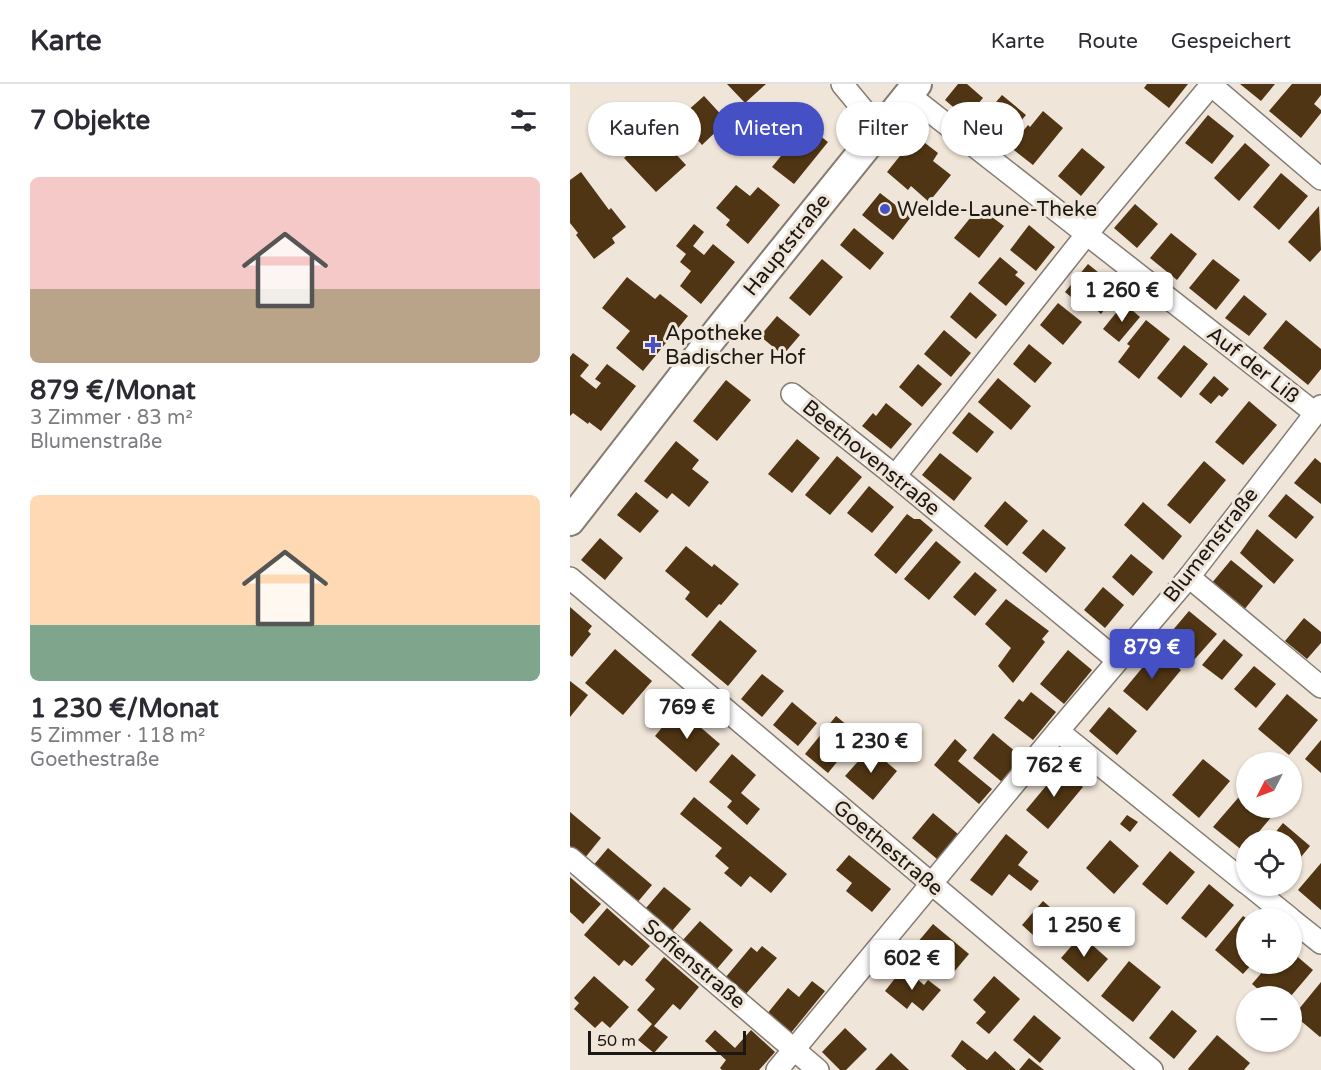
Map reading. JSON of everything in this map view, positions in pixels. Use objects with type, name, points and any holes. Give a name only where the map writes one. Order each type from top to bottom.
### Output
[{"type":"main road","name":"Hauptstraße","points":[[903,102],[913,90]]},
{"type":"main road","name":"Hauptstraße","points":[[570,521],[720,328],[860,156]]},
{"type":"street","points":[[842,84],[857,102]]},
{"type":"street","points":[[895,476],[1086,235],[1212,84],[1321,179]]},
{"type":"street","name":"Auf der Liß","points":[[913,90],[1086,235],[1318,410]]},
{"type":"street","name":"Beethovenstraße","points":[[792,394],[1117,660]]},
{"type":"street","name":"Blumenstraße","points":[[777,1070],[1189,576],[1318,410]]},
{"type":"street","points":[[1189,576],[1321,687]]},
{"type":"street","name":"Goethestraße","points":[[570,578],[1152,1070]]},
{"type":"street","points":[[1058,731],[1236,874]]},
{"type":"street","name":"Sofienstraße","points":[[570,858],[818,1070]]},
{"type":"street","points":[[1263,896],[1277,908]]},
{"type":"street","points":[[1302,928],[1321,944]]},
{"type":"building","points":[[727,84],[766,84],[746,102]]},
{"type":"building","points":[[958,84],[967,84],[983,98],[980,102],[947,102],[945,100]]},
{"type":"building","points":[[1147,84],[1188,84],[1169,108],[1144,88]]},
{"type":"building","points":[[1240,84],[1275,84],[1261,101]]},
{"type":"building","points":[[1292,84],[1321,84],[1321,95],[1314,104],[1321,110],[1321,113],[1301,138],[1269,111]]},
{"type":"building","points":[[1002,95],[1010,102],[996,102]]},
{"type":"building","points":[[704,96],[713,106],[713,134],[702,145],[701,102],[697,102]]},
{"type":"building","points":[[1043,111],[1063,128],[1033,165],[1022,156],[1024,156],[1024,130],[1028,125],[1030,127]]},
{"type":"building","points":[[1208,115],[1234,136],[1212,164],[1185,143]]},
{"type":"building","points":[[1245,143],[1270,165],[1239,201],[1214,178]]},
{"type":"building","points":[[929,146],[938,153],[933,161],[951,175],[929,202],[911,186],[908,190],[887,172],[900,156],[929,156]]},
{"type":"building","points":[[1082,148],[1105,167],[1081,196],[1058,176]]},
{"type":"building","points":[[626,156],[678,156],[686,165],[656,192],[624,158]]},
{"type":"building","points":[[781,156],[817,156],[794,184],[772,167]]},
{"type":"building","points":[[581,172],[609,210],[611,208],[626,227],[612,238],[615,243],[594,259],[570,223],[570,180]]},
{"type":"building","points":[[1281,173],[1308,196],[1279,230],[1253,207]]},
{"type":"building","points":[[736,185],[750,196],[758,187],[780,205],[748,244],[726,225],[730,220],[716,208]]},
{"type":"building","points":[[880,193],[911,217],[893,240],[862,215]]},
{"type":"building","points":[[1135,204],[1158,224],[1137,248],[1114,228]]},
{"type":"building","points":[[1319,206],[1321,250],[1310,262],[1288,242]]},
{"type":"building","points":[[975,212],[984,219],[988,214],[1004,226],[979,258],[954,238]]},
{"type":"building","points":[[694,224],[704,232],[693,246],[704,255],[713,244],[735,262],[701,304],[680,286],[691,271],[680,262],[686,254],[676,246]]},
{"type":"building","points":[[1029,225],[1055,247],[1036,271],[1010,250]]},
{"type":"building","points":[[854,228],[884,253],[870,270],[840,245]]},
{"type":"building","points":[[1171,233],[1197,254],[1177,280],[1150,258]]},
{"type":"building","points":[[1000,257],[1018,272],[1015,275],[1025,283],[1006,306],[978,283]]},
{"type":"building","points":[[822,259],[843,277],[810,316],[789,298]]},
{"type":"building","points":[[1213,259],[1240,280],[1216,310],[1189,288]]},
{"type":"building","points":[[1088,264],[1120,290],[1101,314],[1092,306],[1088,311],[1065,292]]},
{"type":"building","points":[[627,277],[655,299],[660,294],[688,316],[643,371],[616,348],[630,331],[602,308]]},
{"type":"building","points":[[970,292],[997,315],[976,339],[950,317]]},
{"type":"building","points":[[1244,295],[1267,314],[1249,336],[1225,318]]},
{"type":"building","points":[[1058,303],[1082,322],[1063,345],[1040,325]]},
{"type":"building","points":[[1124,303],[1140,317],[1119,342],[1103,329]]},
{"type":"building","points":[[777,316],[800,335],[783,355],[760,336]]},
{"type":"building","points":[[1146,320],[1170,339],[1139,379],[1118,362],[1130,346],[1127,344]]},
{"type":"building","points":[[1286,320],[1321,349],[1321,369],[1308,385],[1263,348]]},
{"type":"building","points":[[944,330],[971,353],[951,377],[924,354]]},
{"type":"building","points":[[1029,344],[1052,363],[1035,383],[1013,364]]},
{"type":"building","points":[[1184,345],[1208,364],[1181,398],[1157,378]]},
{"type":"building","points":[[573,353],[589,365],[580,376],[596,389],[601,383],[595,379],[607,364],[636,386],[601,431],[573,413],[570,416],[570,357]]},
{"type":"building","points":[[918,364],[942,384],[922,407],[899,387]]},
{"type":"building","points":[[1214,376],[1229,389],[1211,404],[1199,394]]},
{"type":"building","points":[[998,378],[1031,406],[1011,430],[978,402]]},
{"type":"building","points":[[726,380],[751,400],[717,441],[693,421]]},
{"type":"building","points":[[1249,401],[1277,425],[1243,465],[1215,442]]},
{"type":"building","points":[[886,403],[912,424],[891,449],[862,426],[873,413],[876,416]]},
{"type":"building","points":[[969,412],[994,432],[977,453],[952,433]]},
{"type":"building","points":[[797,439],[820,458],[792,493],[768,474]]},
{"type":"building","points":[[676,441],[699,460],[692,469],[709,482],[689,507],[672,493],[667,499],[644,481]]},
{"type":"building","points":[[940,453],[972,478],[954,501],[922,475]]},
{"type":"building","points":[[837,456],[862,477],[830,515],[805,495]]},
{"type":"building","points":[[1315,458],[1321,463],[1321,504],[1294,483]]},
{"type":"building","points":[[1204,461],[1226,480],[1190,524],[1167,505]]},
{"type":"building","points":[[869,486],[894,507],[872,533],[847,513]]},
{"type":"building","points":[[636,492],[659,511],[640,533],[617,515]]},
{"type":"building","points":[[1286,494],[1314,517],[1296,539],[1268,516]]},
{"type":"building","points":[[1005,501],[1028,521],[1007,546],[984,526]]},
{"type":"building","points":[[1143,502],[1182,536],[1163,560],[1124,525]]},
{"type":"building","points":[[907,514],[914,519],[920,519],[933,530],[896,574],[874,555]]},
{"type":"building","points":[[1043,529],[1066,548],[1046,573],[1022,553]]},
{"type":"building","points":[[1257,529],[1294,560],[1274,584],[1240,553]]},
{"type":"building","points":[[600,538],[623,558],[605,580],[581,560]]},
{"type":"building","points":[[936,541],[961,562],[929,600],[904,579]]},
{"type":"building","points":[[686,546],[712,567],[714,564],[739,584],[707,618],[685,599],[690,592],[665,571]]},
{"type":"building","points":[[1131,554],[1153,572],[1133,596],[1112,577]]},
{"type":"building","points":[[1231,560],[1263,586],[1244,610],[1211,584]]},
{"type":"building","points":[[975,572],[997,590],[975,616],[953,597]]},
{"type":"building","points":[[1103,587],[1124,605],[1105,628],[1084,610]]},
{"type":"building","points":[[1006,599],[1049,631],[1042,639],[1045,642],[1013,683],[998,666],[1011,648],[985,624]]},
{"type":"building","points":[[570,607],[592,626],[588,631],[591,634],[572,657],[570,655]]},
{"type":"building","points":[[1189,611],[1217,634],[1194,660],[1167,637]]},
{"type":"building","points":[[1304,618],[1321,632],[1321,643],[1307,659],[1285,641]]},
{"type":"building","points":[[720,620],[757,651],[728,686],[691,655]]},
{"type":"building","points":[[1224,639],[1243,655],[1222,680],[1202,665]]},
{"type":"building","points":[[615,649],[652,681],[623,715],[585,683]]},
{"type":"building","points":[[1068,650],[1092,670],[1064,704],[1040,684]]},
{"type":"building","points":[[1157,650],[1181,670],[1147,711],[1123,691]]},
{"type":"building","points":[[1254,666],[1276,684],[1256,708],[1234,689]]},
{"type":"building","points":[[762,674],[784,691],[762,717],[741,699]]},
{"type":"building","points":[[570,681],[588,695],[570,717]]},
{"type":"building","points":[[1031,692],[1056,712],[1033,740],[1004,718],[1019,699],[1023,702]]},
{"type":"building","points":[[1287,694],[1318,720],[1291,752],[1285,752],[1258,729]]},
{"type":"building","points":[[792,702],[817,723],[798,746],[773,725]]},
{"type":"building","points":[[1109,707],[1137,731],[1117,755],[1089,731]]},
{"type":"building","points":[[678,708],[720,744],[696,772],[655,736]]},
{"type":"building","points":[[836,716],[859,735],[828,773],[805,754]]},
{"type":"building","points":[[993,733],[1023,758],[1002,782],[973,758]]},
{"type":"building","points":[[955,739],[967,750],[958,761],[992,789],[979,804],[934,765]]},
{"type":"building","points":[[1321,740],[1321,773],[1305,759]]},
{"type":"building","points":[[870,748],[897,771],[873,800],[845,776]]},
{"type":"building","points":[[732,754],[756,775],[741,793],[760,809],[747,825],[727,807],[732,801],[709,782]]},
{"type":"building","points":[[1203,759],[1230,781],[1199,818],[1172,795]]},
{"type":"building","points":[[1061,768],[1083,787],[1048,829],[1026,810]]},
{"type":"building","points":[[694,797],[787,874],[771,893],[750,876],[741,887],[724,873],[729,868],[715,856],[722,848],[680,814]]},
{"type":"building","points":[[1236,800],[1236,818],[1270,818],[1260,830],[1236,830],[1236,845],[1213,827]]},
{"type":"building","points":[[570,812],[601,838],[584,859],[570,847]]},
{"type":"building","points":[[933,813],[958,834],[937,859],[912,838]]},
{"type":"building","points":[[1127,815],[1138,822],[1130,832],[1120,824]]},
{"type":"building","points":[[1283,823],[1291,830],[1277,830]]},
{"type":"building","points":[[1006,834],[1028,852],[1018,865],[1039,881],[1031,891],[1009,874],[992,896],[970,880]]},
{"type":"building","points":[[1302,839],[1310,846],[1302,856]]},
{"type":"building","points":[[1110,840],[1139,866],[1114,894],[1086,868]]},
{"type":"building","points":[[608,848],[652,885],[636,904],[592,867]]},
{"type":"building","points":[[1170,851],[1195,872],[1167,905],[1142,884]]},
{"type":"building","points":[[849,855],[891,889],[872,912],[846,891],[852,883],[836,870]]},
{"type":"building","points":[[1321,863],[1321,910],[1302,893],[1302,885]]},
{"type":"building","points":[[570,877],[601,904],[583,924],[570,912]]},
{"type":"building","points":[[1209,884],[1234,905],[1206,938],[1181,918]]},
{"type":"building","points":[[664,887],[691,909],[672,931],[646,908]]},
{"type":"building","points":[[1043,901],[1066,921],[1044,945],[1022,925]]},
{"type":"building","points":[[607,908],[650,946],[632,966],[624,960],[619,966],[584,935]]},
{"type":"building","points":[[700,921],[733,950],[716,970],[682,941]]},
{"type":"building","points":[[933,924],[969,954],[948,979],[912,949]]},
{"type":"building","points":[[1236,924],[1236,968],[1215,950]]},
{"type":"building","points":[[1081,935],[1108,959],[1088,982],[1061,958]]},
{"type":"building","points":[[762,946],[777,958],[745,995],[725,978],[751,947],[757,952]]},
{"type":"building","points":[[664,957],[699,987],[680,1010],[673,1004],[654,1026],[668,1037],[654,1053],[638,1040],[652,1024],[637,1010],[655,989],[645,980]]},
{"type":"building","points":[[1129,961],[1161,987],[1133,1022],[1101,996]]},
{"type":"building","points":[[1302,961],[1313,970],[1299,986],[1254,986],[1252,984],[1261,974],[1302,974]]},
{"type":"building","points":[[904,967],[924,985],[928,980],[941,990],[923,1011],[912,1002],[907,1009],[885,991]]},
{"type":"building","points":[[594,976],[629,1007],[610,1028],[602,1021],[595,1028],[574,1009],[579,1003],[574,998]]},
{"type":"building","points":[[994,976],[1020,999],[989,1034],[976,1023],[986,1012],[973,1000]]},
{"type":"building","points":[[812,981],[825,991],[790,1034],[767,1014],[788,988],[799,997]]},
{"type":"building","points":[[1321,982],[1320,1037],[1302,1022],[1302,1005]]},
{"type":"building","points":[[1172,1010],[1197,1031],[1174,1059],[1149,1038]]},
{"type":"building","points":[[1034,1015],[1061,1038],[1040,1063],[1013,1040]]},
{"type":"building","points":[[845,1028],[867,1049],[846,1070],[840,1070],[822,1052]]},
{"type":"building","points":[[715,1030],[735,1048],[751,1030],[775,1052],[759,1070],[722,1070],[720,1068],[726,1060],[705,1041]]},
{"type":"building","points":[[1217,1035],[1250,1063],[1244,1070],[1188,1069]]},
{"type":"building","points":[[962,1040],[987,1060],[995,1051],[1016,1070],[967,1070],[951,1056]]},
{"type":"building","points":[[891,1053],[909,1070],[875,1070]]},
{"type":"building","points":[[1029,1058],[1044,1070],[1019,1070]]},
{"type":"place","name":"Welde-Laune-Theke","points":[[885,209]]},
{"type":"place","name":"Apotheke Badischer Hof","points":[[653,345]]}]
